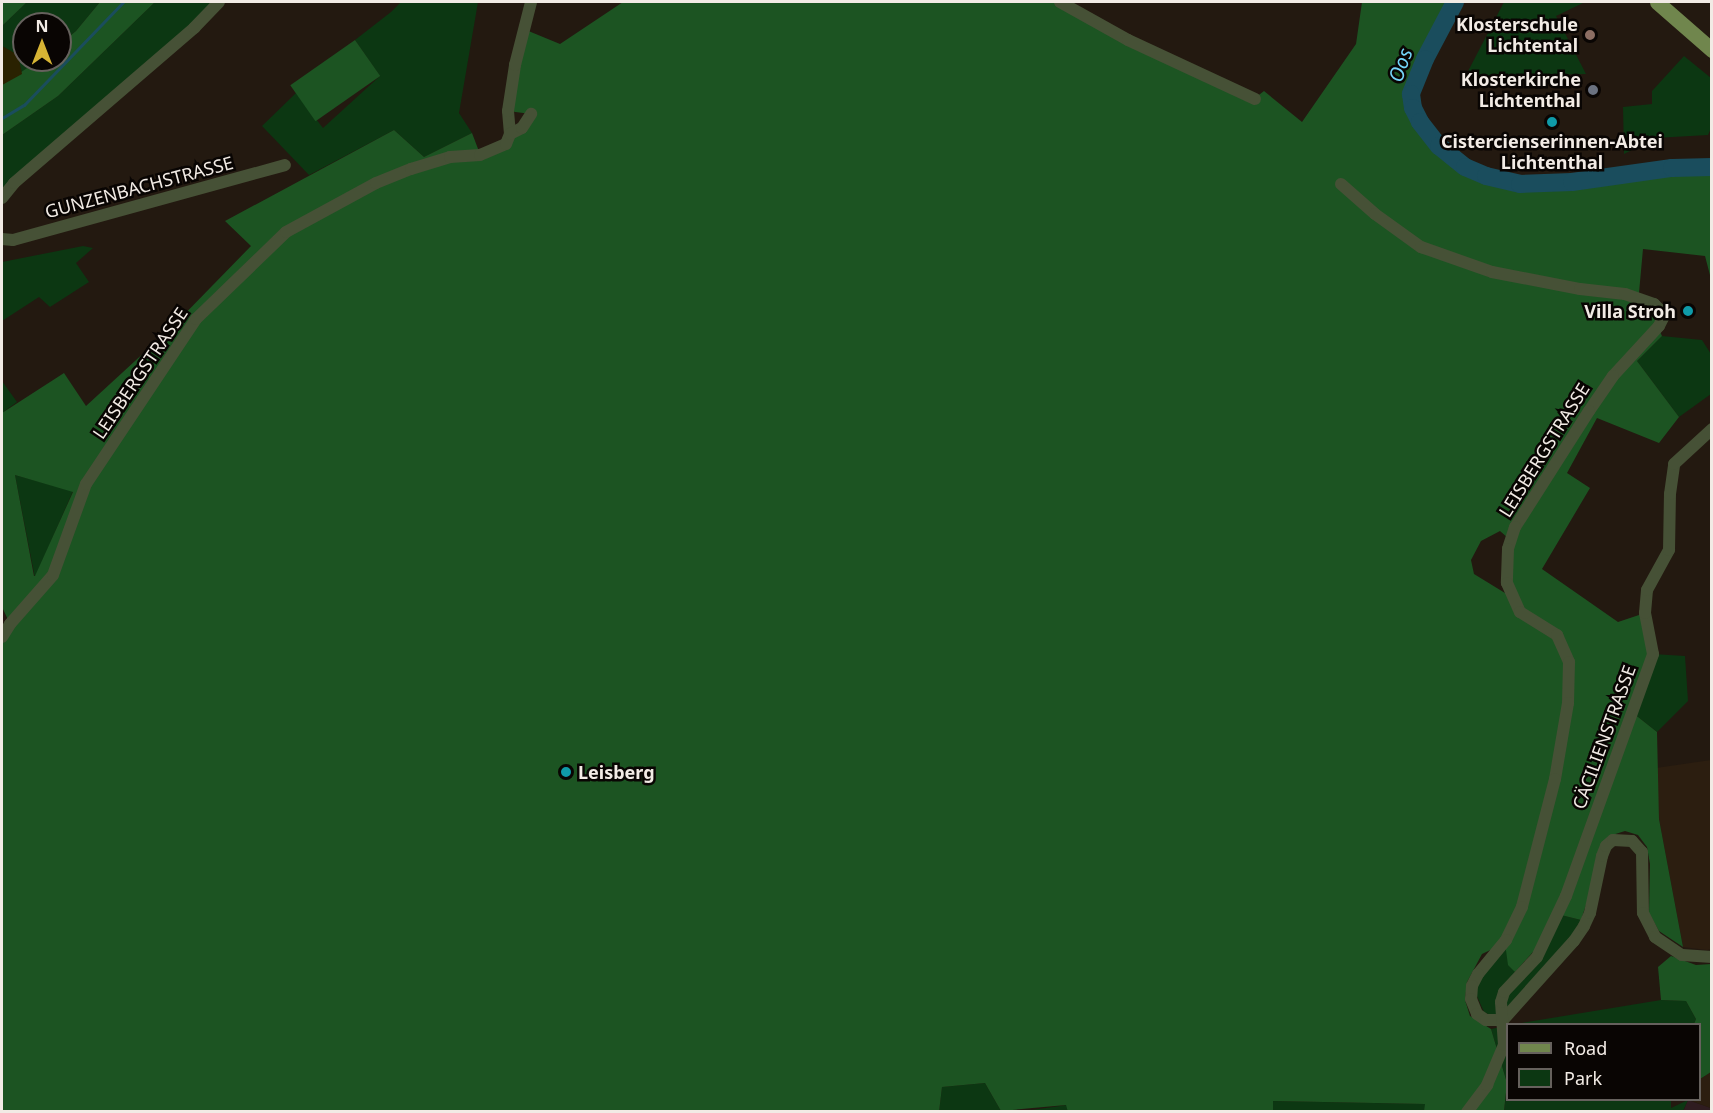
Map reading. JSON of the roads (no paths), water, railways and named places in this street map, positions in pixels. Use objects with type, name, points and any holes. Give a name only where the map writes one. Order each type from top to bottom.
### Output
[{"type":"main road","points":[[1657,2],[1712,50]]},
{"type":"street","points":[[2,198],[14,183],[194,28],[219,2]]},
{"type":"street","points":[[510,134],[508,111],[515,65],[531,2]]},
{"type":"street","points":[[1060,2],[1128,40],[1255,99]]},
{"type":"street","name":"LEISBERGSTRASSE","points":[[2,637],[10,624],[53,575],[86,484],[196,319],[286,232],[376,183],[450,157],[480,155],[506,144],[510,134],[522,128],[531,114]]},
{"type":"street","name":"GUNZENBACHSTRASSE","points":[[2,239],[13,240],[285,165]]},
{"type":"street","name":"LEISBERGSTRASSE","points":[[1341,184],[1375,214],[1421,246],[1492,272],[1580,289],[1625,294],[1654,304],[1661,311],[1662,318],[1659,326],[1612,376],[1589,411],[1515,527],[1508,549],[1508,583],[1520,612],[1557,635],[1569,662],[1568,703],[1555,779],[1522,907],[1506,940],[1478,974],[1472,986],[1471,999],[1477,1014],[1486,1020],[1503,1020]]},
{"type":"street","name":"CÄCILIENSTRASSE","points":[[1467,1112],[1487,1085],[1504,1045],[1501,1002],[1504,992],[1538,957],[1566,896],[1653,654],[1645,613],[1647,590],[1669,550],[1670,494],[1674,464],[1712,429]]},
{"type":"street","points":[[1503,1020],[1574,941],[1584,926],[1590,914],[1602,855],[1606,846],[1613,840],[1632,840],[1642,852],[1643,913],[1655,937],[1666,947],[1682,955],[1712,957]]},
{"type":"waterway","points":[[2,118],[24,105],[123,2]]},
{"type":"waterway","name":"Oos","points":[[1455,2],[1425,59],[1411,94],[1413,108],[1420,122],[1439,146],[1465,167],[1486,176],[1520,184],[1572,182],[1672,168],[1712,167]]},
{"type":"place","name":"Klosterschule Lichtental","points":[[1590,35]]},
{"type":"place","name":"Klosterkirche Lichtenthal","points":[[1593,90]]},
{"type":"place","name":"Cistercienserinnen-Abtei Lichtenthal","points":[[1552,122]]},
{"type":"place","name":"Villa Stroh","points":[[1688,311]]},
{"type":"place","name":"Leisberg","points":[[566,772]]}]
